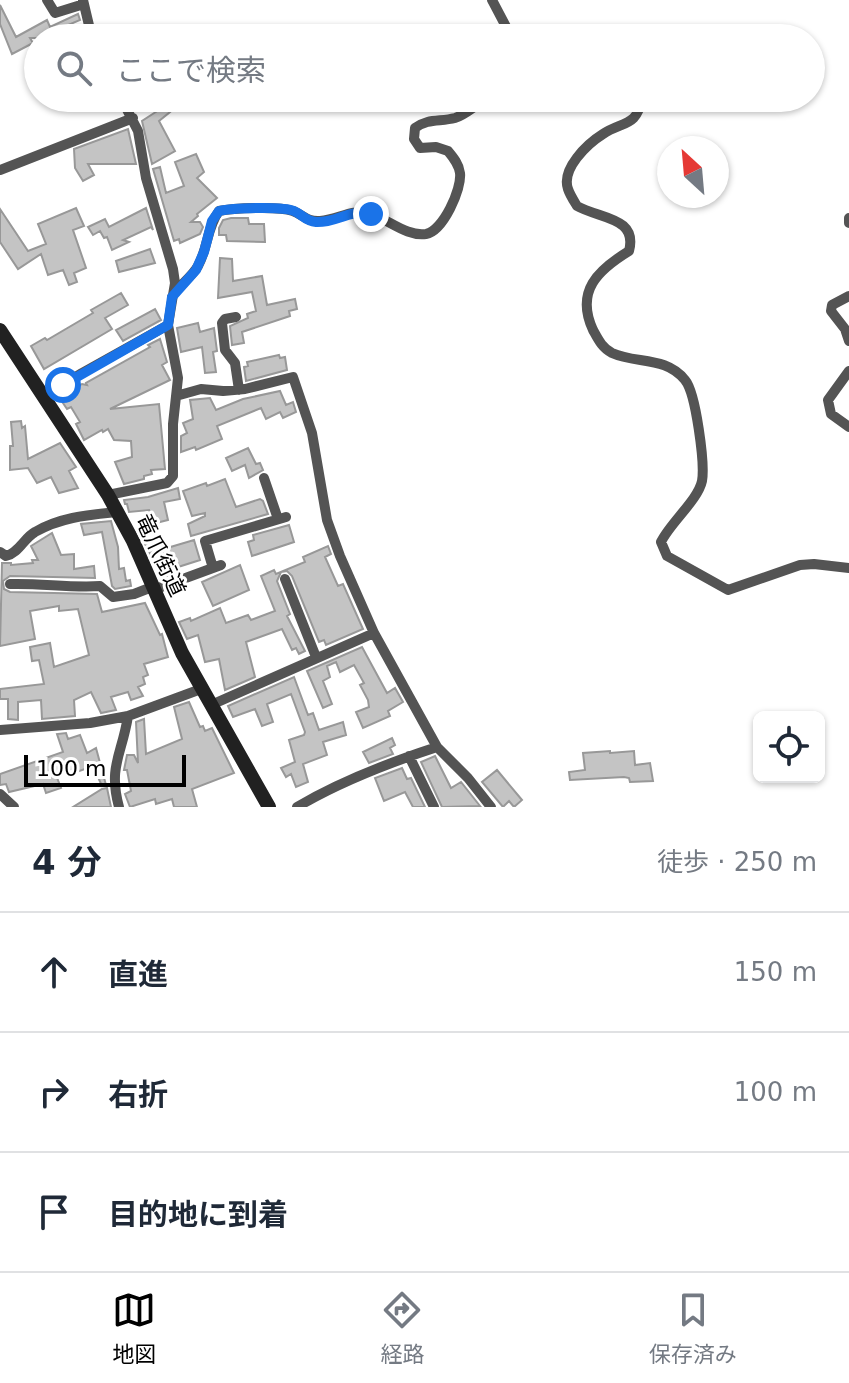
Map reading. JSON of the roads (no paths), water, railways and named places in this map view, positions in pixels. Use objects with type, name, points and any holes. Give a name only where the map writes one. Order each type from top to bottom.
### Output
[{"type":"main road","name":"竜爪街道","points":[[0,331],[108,495],[133,541],[201,689],[269,807]]},
{"type":"street","points":[[47,0],[55,13],[83,2],[88,24]]},
{"type":"street","points":[[492,0],[505,24]]},
{"type":"street","points":[[108,495],[167,483],[173,476],[173,424],[178,378],[168,325],[175,283],[146,178],[138,131],[129,112]]},
{"type":"street","points":[[172,297],[196,270],[212,221],[219,211],[267,207],[294,211],[303,219],[316,222],[357,211],[371,214],[411,233],[426,234],[436,230],[444,222],[459,184],[460,173],[448,151],[436,147],[420,148],[414,139],[415,128],[432,120],[457,118],[465,112]]},
{"type":"street","points":[[639,112],[630,123],[604,133],[584,151],[567,173],[567,188],[577,206],[623,223],[630,231],[632,241],[629,251],[603,268],[592,282],[588,295],[586,311],[600,343],[609,351],[627,358],[662,363],[684,378],[693,393],[702,481],[661,542],[667,556],[728,590],[800,565],[849,568]]},
{"type":"street","points":[[0,170],[133,118]]},
{"type":"street","points":[[849,296],[832,305],[831,311],[845,329],[849,341]]},
{"type":"street","points":[[236,317],[225,319],[222,323],[225,350],[235,363],[239,390]]},
{"type":"street","points":[[43,397],[168,325]]},
{"type":"street","points":[[849,371],[828,400],[828,410],[836,420],[849,427]]},
{"type":"street","points":[[176,396],[201,389],[239,390],[293,377],[312,433],[327,520],[374,633],[437,747],[491,807]]},
{"type":"street","points":[[10,584],[37,583],[75,588],[100,586],[113,597],[134,594],[217,566],[205,541],[282,518],[264,478]]},
{"type":"street","points":[[0,552],[6,556],[12,555],[33,532],[74,516],[117,512]]},
{"type":"street","points":[[285,579],[316,657]]},
{"type":"street","points":[[211,705],[374,633]]},
{"type":"street","points":[[0,730],[90,723],[128,716],[201,689]]},
{"type":"street","points":[[119,807],[113,784],[114,769],[125,740],[128,716]]},
{"type":"street","points":[[297,807],[320,793],[383,765],[437,747]]},
{"type":"street","points":[[409,756],[434,807]]},
{"type":"street","points":[[0,794],[14,807]]}]
